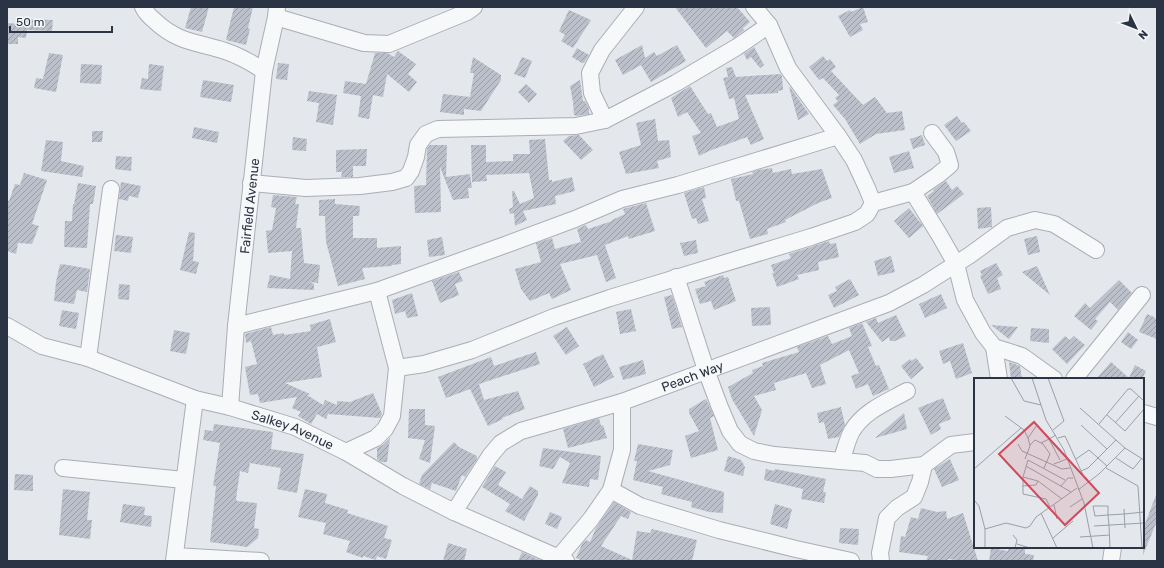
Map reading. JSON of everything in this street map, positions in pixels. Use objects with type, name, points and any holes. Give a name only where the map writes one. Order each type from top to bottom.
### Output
[{"type":"street","points":[[143,7],[146,13],[160,26],[178,38],[225,51],[248,60],[264,71]]},
{"type":"street","points":[[277,12],[364,44],[389,44],[467,12],[474,7]]},
{"type":"street","points":[[606,120],[592,93],[590,73],[602,50],[636,7]]},
{"type":"street","points":[[754,7],[769,25],[788,68],[854,160],[873,203]]},
{"type":"street","name":"Fairfield Avenue","points":[[230,407],[236,326],[264,71],[277,12]]},
{"type":"street","points":[[251,183],[306,188],[360,186],[392,182],[406,178],[411,171],[418,145],[426,134],[438,129],[576,126],[606,120],[676,83],[738,47],[769,25]]},
{"type":"street","points":[[397,368],[424,364],[472,350],[554,317],[610,298],[811,237],[855,222],[867,214],[873,203],[913,192],[950,165],[946,152],[932,133]]},
{"type":"street","points":[[236,326],[377,291],[575,219],[622,199],[678,185],[838,136]]},
{"type":"street","points":[[88,358],[111,189]]},
{"type":"street","points":[[913,192],[956,264],[964,300],[983,333],[994,347],[999,378]]},
{"type":"street","name":"Peach Way","points":[[454,512],[490,456],[501,443],[521,431],[622,402],[889,302],[923,285],[1007,228],[1035,220],[1054,224],[1096,250]]},
{"type":"street","points":[[676,277],[706,370],[730,431],[740,444],[754,451],[774,455],[865,463],[877,469],[891,469],[924,465],[951,445],[974,442]]},
{"type":"street","points":[[346,452],[376,438],[385,429],[392,416],[397,368],[377,291]]},
{"type":"street","points":[[1075,378],[1142,295]]},
{"type":"street","name":"Salkey Avenue","points":[[7,326],[42,346],[88,358],[195,399],[230,407],[295,427],[346,452],[403,486],[454,512],[563,559]]},
{"type":"street","points":[[994,347],[1022,356],[1053,378]]},
{"type":"street","points":[[841,461],[852,432],[861,418],[907,391]]},
{"type":"street","points":[[195,399],[174,558],[261,561]]},
{"type":"street","points":[[563,559],[611,490],[622,450],[622,402]]},
{"type":"street","points":[[1144,413],[1157,417]]},
{"type":"street","points":[[881,561],[880,553],[887,518],[897,508],[914,497],[920,482],[924,465]]},
{"type":"street","points":[[63,468],[184,480]]},
{"type":"street","points":[[611,490],[640,506],[719,530],[851,561]]},
{"type":"street","points":[[1111,561],[1113,548]]},
{"type":"building","points":[[191,7],[209,7],[202,32],[185,28]]},
{"type":"building","points":[[234,7],[253,7],[246,45],[226,40]]},
{"type":"building","points":[[675,7],[737,7],[750,22],[743,28],[744,30],[734,38],[727,31],[706,48]]},
{"type":"building","points":[[863,7],[868,22],[860,24],[863,30],[850,37],[838,16],[850,10],[851,12]]},
{"type":"building","points":[[569,10],[591,20],[573,48],[561,41],[565,35],[559,31]]},
{"type":"building","points":[[20,19],[53,20],[52,31],[27,30],[26,38],[18,37],[18,44],[7,44],[7,23],[19,24]]},
{"type":"building","points":[[642,45],[645,58],[654,52],[657,56],[677,45],[686,61],[651,82],[641,65],[623,75],[615,60]]},
{"type":"building","points":[[754,47],[764,65],[760,68],[751,57],[747,60],[744,54]]},
{"type":"building","points":[[577,48],[589,55],[584,63],[572,57]]},
{"type":"building","points":[[398,51],[416,64],[408,74],[417,82],[409,92],[387,74],[383,97],[373,95],[369,119],[358,117],[361,96],[343,93],[345,81],[366,84],[375,53],[387,53],[394,57]]},
{"type":"building","points":[[49,53],[63,55],[56,92],[34,88],[36,78],[43,79]]},
{"type":"building","points":[[823,56],[827,61],[830,59],[836,67],[831,71],[863,105],[875,97],[887,113],[902,111],[905,130],[876,134],[860,144],[845,119],[833,105],[838,101],[835,98],[839,95],[823,78],[819,80],[809,67]]},
{"type":"building","points":[[473,57],[501,75],[501,80],[481,111],[464,109],[464,115],[440,112],[443,94],[470,97],[474,73],[470,73]]},
{"type":"building","points":[[522,57],[532,61],[525,78],[514,74]]},
{"type":"building","points":[[278,63],[289,64],[287,80],[276,79]]},
{"type":"building","points":[[81,64],[102,65],[101,84],[80,83]]},
{"type":"building","points":[[149,64],[164,66],[161,91],[140,89],[142,78],[148,79]]},
{"type":"building","points":[[732,67],[736,77],[780,74],[782,76],[783,90],[778,91],[778,93],[745,95],[764,139],[751,145],[747,137],[699,156],[692,136],[701,133],[687,112],[678,117],[671,98],[690,86],[708,114],[711,113],[717,127],[739,119],[734,98],[729,99],[723,78],[728,77],[726,68]]},
{"type":"building","points":[[203,80],[234,85],[231,102],[200,97]]},
{"type":"building","points":[[580,80],[583,101],[585,101],[589,108],[589,114],[577,116],[574,115],[570,86]]},
{"type":"building","points":[[526,84],[537,94],[529,103],[518,92]]},
{"type":"building","points":[[789,87],[809,114],[798,120]]},
{"type":"building","points":[[309,91],[337,95],[333,125],[316,122],[319,103],[307,101]]},
{"type":"building","points":[[957,116],[971,131],[956,141],[944,125]]},
{"type":"building","points":[[655,119],[658,141],[669,140],[671,157],[657,161],[659,168],[626,174],[619,152],[641,145],[636,123]]},
{"type":"building","points":[[194,127],[219,132],[217,143],[192,138]]},
{"type":"building","points":[[92,131],[103,131],[102,142],[92,142]]},
{"type":"building","points":[[579,135],[593,150],[581,160],[563,141],[569,136]]},
{"type":"building","points":[[922,135],[925,145],[913,149],[910,139]]},
{"type":"building","points":[[293,137],[307,139],[306,151],[292,150]]},
{"type":"building","points":[[545,139],[549,180],[552,180],[552,182],[572,177],[575,191],[555,196],[556,204],[523,211],[527,220],[515,226],[514,213],[510,214],[509,209],[513,207],[512,191],[514,191],[520,204],[534,198],[529,173],[486,175],[487,181],[472,182],[471,145],[486,145],[486,162],[513,161],[513,154],[530,154],[529,140]]},
{"type":"building","points":[[46,140],[63,142],[61,161],[84,166],[82,177],[41,171]]},
{"type":"building","points":[[430,145],[447,145],[446,177],[470,174],[472,188],[468,188],[469,198],[453,200],[440,167],[441,212],[415,213],[414,186],[426,185],[427,149]]},
{"type":"building","points":[[367,149],[366,166],[353,166],[353,177],[341,177],[342,172],[336,172],[336,150]]},
{"type":"building","points":[[909,151],[914,168],[894,173],[889,157]]},
{"type":"building","points":[[116,156],[132,157],[131,171],[115,169]]},
{"type":"building","points":[[772,168],[773,173],[791,169],[792,174],[822,169],[832,198],[818,203],[785,220],[786,222],[767,229],[768,234],[750,239],[739,201],[736,201],[731,179],[753,174],[752,172],[758,170]]},
{"type":"building","points":[[24,173],[47,180],[32,224],[39,226],[32,244],[18,243],[16,254],[7,251],[7,201],[9,201],[15,184],[20,185]]},
{"type":"building","points":[[946,181],[952,190],[957,186],[964,194],[937,214],[927,196]]},
{"type":"building","points":[[121,182],[141,186],[138,198],[129,196],[128,201],[119,199]]},
{"type":"building","points":[[78,183],[96,186],[93,204],[90,204],[87,248],[64,247],[65,221],[72,221],[73,204]]},
{"type":"building","points":[[704,187],[706,198],[702,199],[709,221],[698,224],[696,218],[692,219],[684,193]]},
{"type":"building","points":[[273,195],[297,197],[295,204],[299,204],[296,228],[301,228],[304,263],[320,265],[318,283],[309,282],[314,284],[314,290],[267,288],[270,275],[290,279],[292,251],[268,253],[266,231],[272,230],[276,208],[271,207]]},
{"type":"building","points":[[335,199],[335,204],[360,206],[359,216],[353,216],[353,238],[377,238],[377,248],[401,246],[401,264],[362,268],[365,279],[338,286],[326,242],[325,216],[319,216],[319,200]]},
{"type":"building","points":[[646,203],[655,231],[629,239],[628,236],[605,245],[616,278],[606,282],[597,255],[560,264],[571,290],[552,299],[549,293],[530,301],[521,289],[515,269],[541,262],[536,243],[552,238],[555,249],[581,242],[577,229],[586,225],[588,229],[612,221],[625,214],[623,209]]},
{"type":"building","points":[[991,207],[992,227],[978,229],[977,208]]},
{"type":"building","points":[[909,208],[923,226],[909,238],[894,221]]},
{"type":"building","points":[[189,232],[195,233],[193,261],[199,262],[196,274],[180,270]]},
{"type":"building","points":[[116,235],[133,237],[131,253],[114,251]]},
{"type":"building","points":[[1037,236],[1040,252],[1028,255],[1024,239]]},
{"type":"building","points":[[442,237],[445,255],[429,257],[427,240]]},
{"type":"building","points":[[696,240],[698,253],[684,256],[680,243]]},
{"type":"building","points":[[829,241],[830,244],[836,243],[839,257],[818,262],[819,270],[797,275],[799,279],[777,287],[771,265],[791,258],[789,254]]},
{"type":"building","points":[[891,256],[895,272],[878,276],[874,261]]},
{"type":"building","points":[[996,263],[1003,275],[997,278],[1001,289],[988,294],[980,276],[982,275],[980,271]]},
{"type":"building","points":[[60,264],[90,269],[87,292],[77,290],[74,304],[54,301]]},
{"type":"building","points":[[1037,266],[1050,295],[1022,272]]},
{"type":"building","points":[[459,272],[463,281],[455,284],[459,295],[440,303],[432,281]]},
{"type":"building","points":[[723,275],[724,278],[728,277],[736,301],[714,310],[711,301],[700,304],[695,289],[706,286],[704,282]]},
{"type":"building","points":[[850,279],[859,295],[834,308],[828,295],[837,291],[835,287]]},
{"type":"building","points":[[1119,280],[1132,293],[1118,310],[1110,302],[1095,319],[1098,321],[1091,330],[1074,316],[1085,303],[1090,308]]},
{"type":"building","points":[[119,284],[130,285],[129,300],[118,299]]},
{"type":"building","points":[[412,293],[418,316],[407,318],[405,311],[395,314],[392,300]]},
{"type":"building","points":[[941,294],[947,308],[925,318],[919,304]]},
{"type":"building","points":[[672,295],[682,327],[672,329],[664,297]]},
{"type":"building","points":[[770,307],[771,325],[752,326],[751,308]]},
{"type":"building","points":[[631,309],[636,331],[620,334],[616,312]]},
{"type":"building","points":[[62,310],[79,313],[76,329],[59,326]]},
{"type":"building","points":[[1147,314],[1157,320],[1157,339],[1139,332]]},
{"type":"building","points":[[896,315],[906,336],[895,341],[890,341],[889,337],[882,342],[866,322],[876,318],[878,323]]},
{"type":"building","points":[[330,319],[336,342],[317,347],[322,377],[285,383],[310,394],[307,395],[323,405],[325,400],[337,405],[337,401],[350,402],[373,393],[382,414],[380,418],[328,414],[326,419],[317,414],[311,424],[298,416],[301,412],[292,408],[297,397],[260,403],[258,394],[250,395],[245,367],[257,364],[251,341],[246,343],[245,334],[271,327],[273,335],[311,331],[310,325]]},
{"type":"building","points":[[862,323],[872,346],[868,347],[876,366],[879,365],[889,389],[873,396],[868,384],[856,389],[851,376],[859,373],[849,350],[820,365],[826,384],[812,388],[806,373],[774,383],[776,390],[754,396],[762,410],[754,436],[732,399],[728,387],[753,373],[752,370],[763,366],[762,363],[799,352],[797,347],[828,336],[832,344],[852,336],[849,328]]},
{"type":"building","points":[[991,325],[1018,327],[1009,339]]},
{"type":"building","points":[[567,327],[579,346],[566,355],[553,336]]},
{"type":"building","points":[[1031,328],[1049,329],[1049,343],[1030,341]]},
{"type":"building","points":[[174,330],[190,333],[186,354],[170,351]]},
{"type":"building","points":[[1128,332],[1138,340],[1131,349],[1121,342]]},
{"type":"building","points":[[1065,336],[1070,340],[1074,336],[1085,345],[1067,364],[1052,349]]},
{"type":"building","points":[[963,343],[972,373],[956,379],[950,361],[943,364],[939,351]]},
{"type":"building","points":[[536,352],[540,364],[479,384],[484,400],[518,391],[525,409],[502,418],[503,419],[488,426],[470,389],[446,398],[438,377],[491,357],[494,366]]},
{"type":"building","points":[[603,354],[614,377],[594,387],[583,364]]},
{"type":"building","points":[[916,358],[924,368],[911,379],[901,366],[910,359],[911,361]]},
{"type":"building","points":[[643,360],[646,374],[623,380],[619,367]]},
{"type":"building","points":[[1009,362],[1020,366],[1022,378],[1011,378]]},
{"type":"building","points":[[1111,362],[1129,378],[1097,378]]},
{"type":"building","points":[[1135,365],[1146,371],[1142,378],[1129,378]]},
{"type":"building","points":[[943,398],[951,419],[939,424],[941,429],[931,435],[918,408]]},
{"type":"building","points":[[706,399],[714,416],[710,418],[718,450],[691,458],[685,436],[699,431],[689,413],[689,409]]},
{"type":"building","points":[[841,407],[845,425],[839,437],[828,439],[824,422],[819,423],[817,413]]},
{"type":"building","points":[[409,409],[425,409],[425,425],[435,426],[430,463],[419,459],[425,440],[408,438]]},
{"type":"building","points":[[904,413],[907,429],[875,438]]},
{"type":"building","points":[[599,418],[607,438],[568,448],[563,429]]},
{"type":"building","points":[[214,424],[273,432],[271,449],[304,454],[297,493],[277,489],[281,468],[250,463],[248,473],[240,471],[237,501],[257,503],[254,528],[259,529],[258,538],[247,547],[210,542],[216,486],[213,486],[220,443],[203,440],[205,430],[213,431]]},
{"type":"building","points":[[390,438],[387,462],[381,462],[377,459],[377,448],[383,445]]},
{"type":"building","points":[[454,442],[459,447],[477,456],[477,459],[465,477],[462,475],[456,491],[432,483],[430,489],[419,484],[422,475]]},
{"type":"building","points":[[638,444],[673,450],[670,465],[648,471],[724,492],[723,513],[709,512],[691,507],[692,502],[661,494],[663,487],[633,480],[637,461],[634,461]]},
{"type":"building","points":[[543,448],[601,456],[598,480],[590,479],[589,487],[562,483],[570,463],[560,457],[553,469],[539,466]]},
{"type":"building","points":[[728,456],[741,460],[745,467],[743,476],[724,471]]},
{"type":"building","points":[[950,459],[959,480],[942,487],[934,469]]},
{"type":"building","points":[[495,466],[506,472],[498,485],[522,499],[530,486],[538,491],[538,495],[524,521],[505,511],[510,504],[482,487]]},
{"type":"building","points":[[766,469],[774,471],[775,469],[826,479],[823,492],[826,492],[824,503],[801,499],[803,489],[764,480]]},
{"type":"building","points":[[15,474],[33,475],[33,491],[14,490]]},
{"type":"building","points":[[63,489],[90,492],[87,520],[92,520],[90,539],[59,535]]},
{"type":"building","points":[[305,489],[327,494],[325,503],[348,510],[347,513],[388,526],[384,538],[392,540],[386,559],[377,556],[376,560],[363,556],[363,558],[346,552],[350,541],[323,534],[326,523],[298,517]]},
{"type":"building","points":[[1156,495],[1157,521],[1143,555],[1144,526]]},
{"type":"building","points":[[614,502],[631,512],[628,519],[621,516],[601,546],[632,560],[637,531],[650,533],[652,529],[697,540],[692,561],[583,561],[576,558],[582,544],[586,540],[590,542],[596,528]]},
{"type":"building","points":[[123,504],[145,507],[144,515],[152,516],[151,527],[120,522]]},
{"type":"building","points":[[775,504],[792,509],[787,529],[770,524]]},
{"type":"building","points":[[921,508],[937,512],[946,511],[947,519],[963,513],[978,561],[948,559],[947,561],[926,561],[928,556],[899,552],[901,536],[905,537],[911,517],[918,519]]},
{"type":"building","points":[[550,512],[562,517],[557,529],[545,524]]},
{"type":"building","points":[[840,528],[859,529],[858,545],[839,543]]},
{"type":"building","points":[[448,543],[467,549],[464,561],[443,561]]},
{"type":"building","points":[[991,548],[1008,551],[1008,548],[1025,548],[1025,554],[1034,555],[1033,561],[989,561]]},
{"type":"building","points":[[522,552],[542,561],[518,561]]}]
